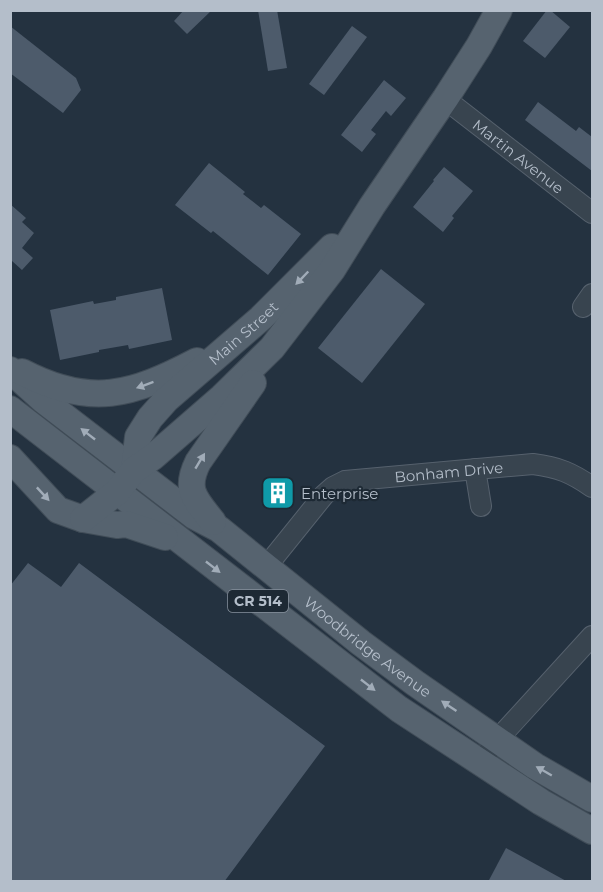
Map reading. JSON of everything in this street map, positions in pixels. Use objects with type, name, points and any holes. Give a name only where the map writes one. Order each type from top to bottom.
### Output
[{"type":"main road","name":"Main Street","points":[[83,519],[117,492],[134,470],[195,422],[272,348],[332,270],[372,206],[445,99],[499,10]]},
{"type":"main road","name":"Main Street","points":[[134,470],[138,437],[150,418],[166,400],[261,318],[372,206]]},
{"type":"main road","points":[[10,368],[64,389],[87,393],[113,393],[168,376],[235,341]]},
{"type":"main road","points":[[219,529],[198,503],[191,486],[192,474],[251,385],[272,348]]},
{"type":"main road","name":"Woodbridge Avenue","points":[[10,368],[44,400],[194,516],[219,529],[361,643],[535,766],[592,799]]},
{"type":"main road","name":"Woodbridge Avenue","points":[[10,409],[399,709],[541,802],[592,831]]},
{"type":"main road","points":[[10,458],[58,510],[83,519],[126,525],[185,545]]},
{"type":"street","name":"Martin Avenue","points":[[445,99],[592,213]]},
{"type":"street","name":"Bonham Drive","points":[[266,567],[324,495],[345,480],[533,464],[551,466],[574,475],[592,487]]},
{"type":"street","points":[[475,469],[481,506]]},
{"type":"street","points":[[480,762],[498,739],[592,636]]},
{"type":"building","points":[[184,10],[212,10],[187,34],[174,21]]},
{"type":"building","points":[[258,10],[277,10],[287,68],[268,71]]},
{"type":"building","points":[[547,10],[570,27],[545,58],[523,41]]},
{"type":"building","points":[[10,26],[76,78],[81,90],[63,113],[10,73]]},
{"type":"building","points":[[352,26],[367,37],[324,95],[309,84]]},
{"type":"building","points":[[384,80],[406,98],[391,116],[386,111],[371,130],[376,134],[362,152],[341,135]]},
{"type":"building","points":[[538,102],[576,131],[579,127],[592,137],[592,171],[525,120]]},
{"type":"building","points":[[209,163],[261,208],[264,205],[301,234],[268,275],[213,231],[211,233],[175,205]]},
{"type":"building","points":[[444,167],[473,191],[452,216],[454,218],[443,232],[413,207]]},
{"type":"building","points":[[10,204],[26,218],[22,222],[34,233],[22,248],[33,258],[22,270],[12,261],[10,263]]},
{"type":"building","points":[[381,269],[425,304],[362,383],[318,348]]},
{"type":"building","points":[[162,288],[172,340],[129,349],[128,345],[99,350],[99,352],[60,360],[50,310],[93,301],[94,304],[116,300],[116,297]]},
{"type":"building","name":"Enterprise","points":[[271,477],[292,484],[285,509],[263,502]]},
{"type":"building","points":[[28,563],[61,587],[79,563],[325,746],[224,882],[10,882],[10,586]]},
{"type":"building","points":[[506,848],[568,882],[488,882]]},
{"type":"place","name":"Enterprise","points":[[278,493]]}]
